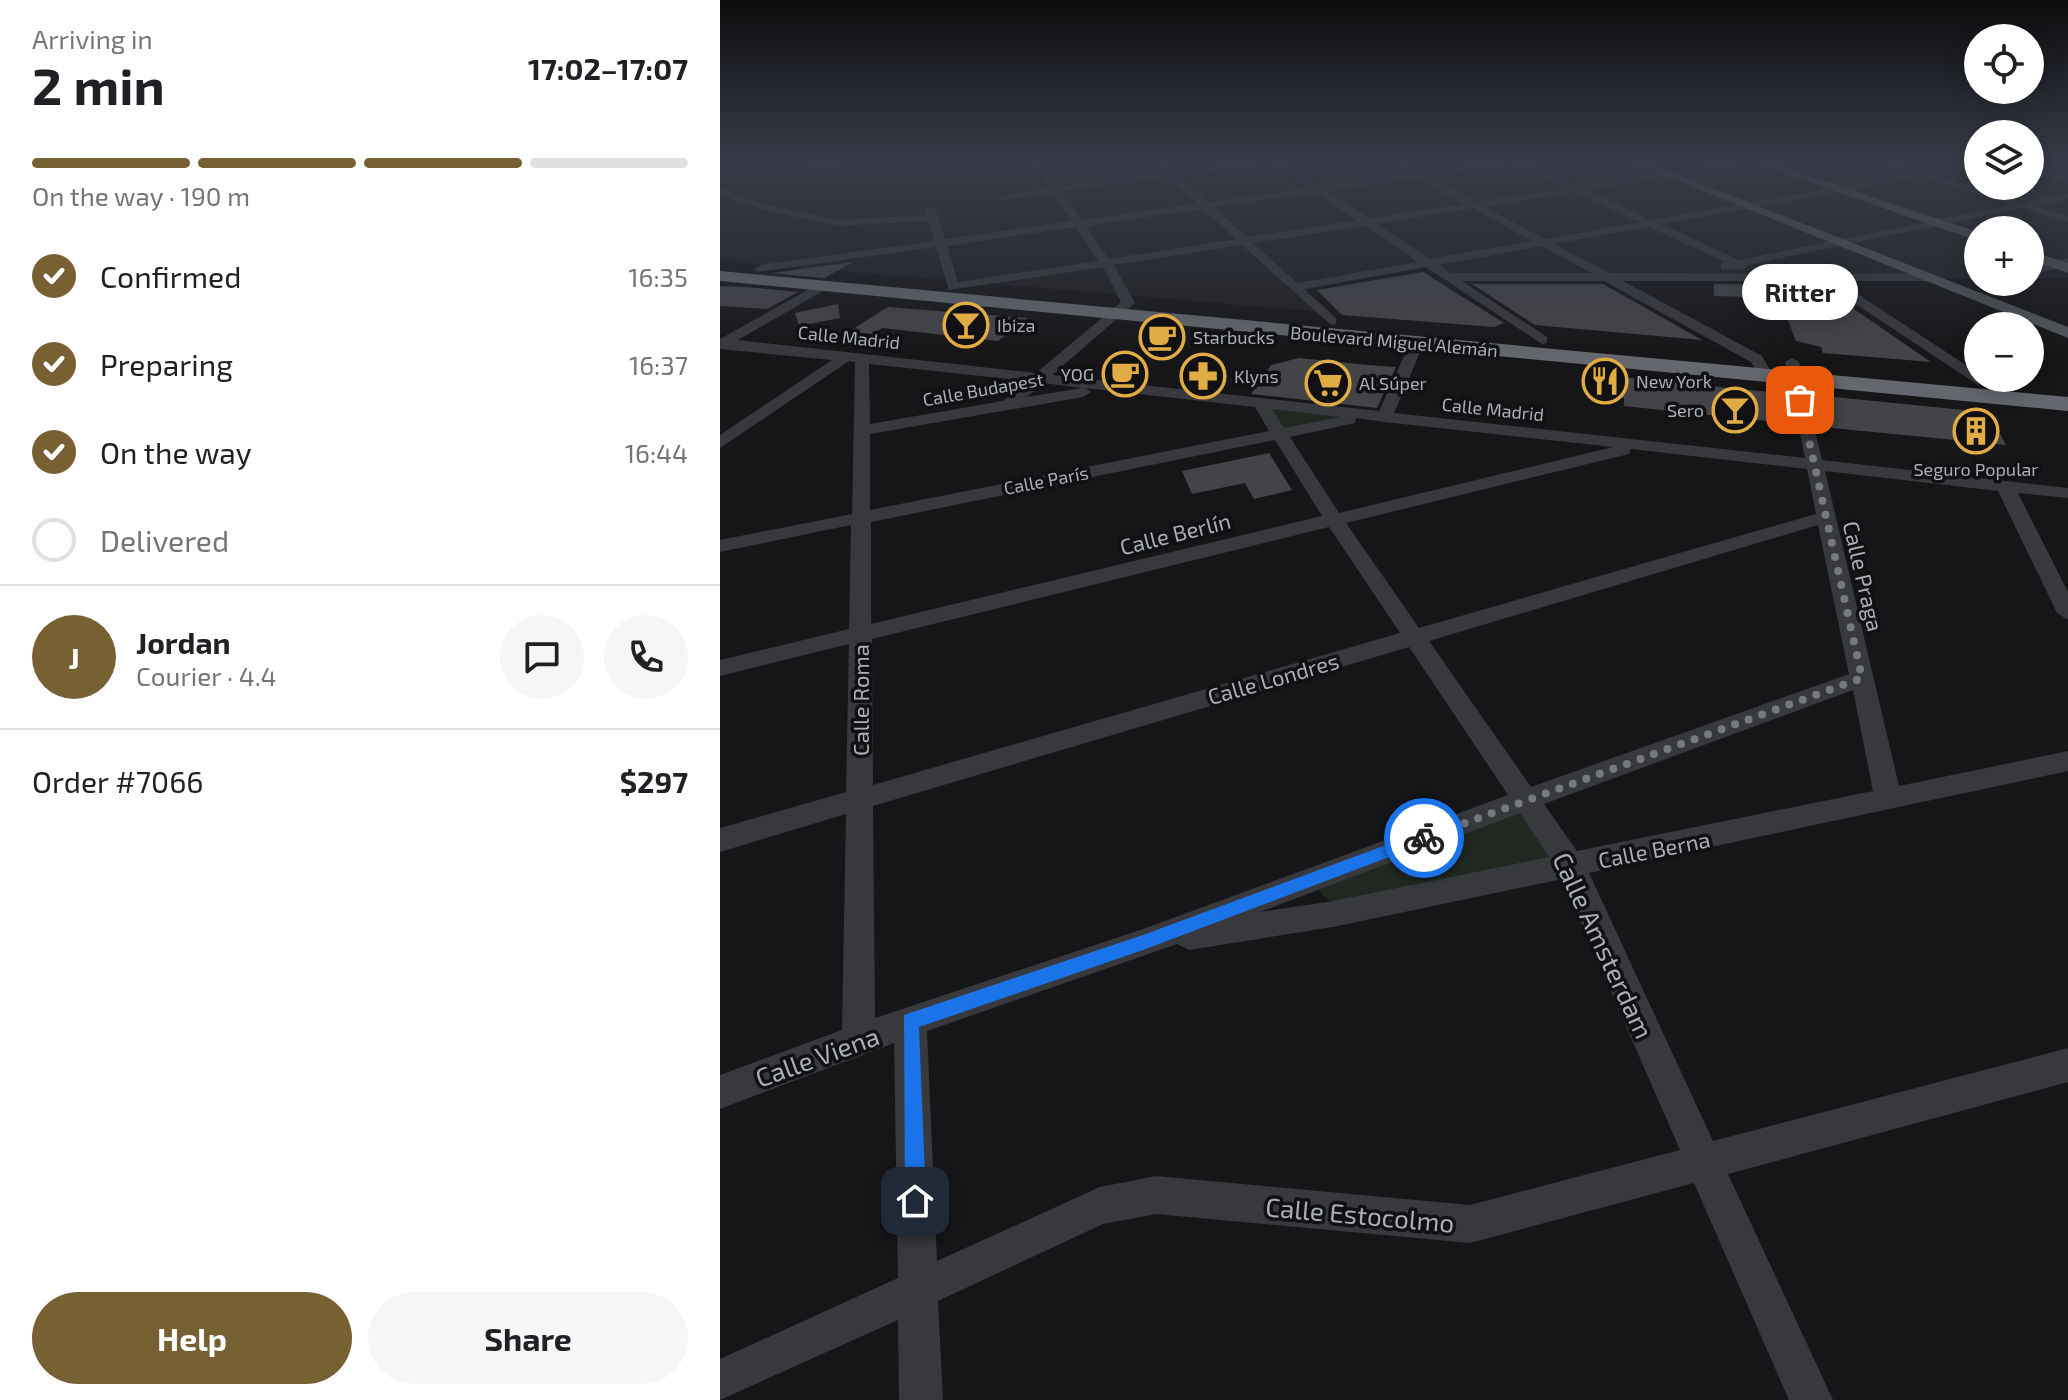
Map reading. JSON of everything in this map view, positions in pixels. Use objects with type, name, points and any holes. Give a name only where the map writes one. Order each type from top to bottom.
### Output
[{"type":"highway","name":"Boulevard Miguel Alemán","points":[[722,274],[761,269],[870,289],[1121,309],[1331,321],[1542,340],[1761,367]]},
{"type":"highway","name":"Boulevard Miguel Alemán","points":[[722,274],[953,287],[1417,343],[1794,370],[2068,404]]},
{"type":"highway","points":[[870,289],[941,291],[953,287]]},
{"type":"highway","name":"Boulevard Miguel Alemán","points":[[1794,370],[1964,379]]},
{"type":"highway","name":"Boulevard Miguel Alemán","points":[[2044,386],[2068,388]]},
{"type":"main road","points":[[1796,225],[2068,333]]},
{"type":"main road","points":[[1944,225],[1964,232]]},
{"type":"main road","points":[[2044,260],[2065,268]]},
{"type":"main road","points":[[2044,272],[2065,268]]},
{"type":"main road","points":[[1926,277],[1964,277]]},
{"type":"street","points":[[936,225],[953,287],[1353,225]]},
{"type":"street","points":[[761,269],[1063,225]]},
{"type":"street","points":[[1008,405],[1121,309],[1107,264],[1081,225]]},
{"type":"street","points":[[1228,225],[1331,321]]},
{"type":"street","points":[[1371,225],[1542,340]]},
{"type":"street","points":[[1511,225],[1761,367]]},
{"type":"street","points":[[1297,287],[1638,225]]},
{"type":"street","points":[[1656,225],[1768,277]]},
{"type":"street","points":[[1665,277],[1926,225]]},
{"type":"street","points":[[1448,277],[1926,277]]},
{"type":"street","points":[[1824,277],[1964,371]]},
{"type":"street","points":[[721,344],[831,281]]},
{"type":"street","points":[[1378,416],[1417,343]]},
{"type":"street","name":"Calle Madrid","points":[[721,344],[2068,493]]},
{"type":"street","points":[[720,443],[854,358]]},
{"type":"street","name":"Calle Roma","points":[[854,358],[861,431],[858,1042]]},
{"type":"street","name":"Calle Praga","points":[[1794,370],[1889,801]]},
{"type":"street","name":"Calle Budapest","points":[[861,431],[1112,386]]},
{"type":"street","name":"Calle Amsterdam","points":[[1260,403],[1334,520],[1571,866],[1811,1400]]},
{"type":"street","name":"Calle París","points":[[720,546],[1378,416]]},
{"type":"street","name":"Calle Berlín","points":[[720,668],[1641,445]]},
{"type":"street","points":[[2005,486],[2068,613]]},
{"type":"street","name":"Calle Londres","points":[[720,840],[1826,517]]},
{"type":"street","name":"Calle Viena","points":[[720,1092],[910,1021],[1143,943],[1362,859],[1862,678]]},
{"type":"street","name":"Calle Berna","points":[[1143,943],[1333,914],[1889,801],[2068,761]]},
{"type":"street","points":[[910,1021],[921,1400]]},
{"type":"street","name":"Calle Estocolmo","points":[[720,1381],[1100,1206],[1127,1198],[1156,1195],[1470,1224],[2068,1065]]},
{"type":"shaded area","points":[[720,225],[1964,225],[1964,278],[1456,280],[1434,265],[1305,290],[1327,312],[720,261]]},
{"type":"shaded area","points":[[2044,225],[2068,225],[2068,278],[2044,278]]},
{"type":"shaded area","points":[[1260,404],[1366,416],[1276,434]]},
{"type":"shaded area","points":[[1515,811],[1525,815],[1550,855],[1548,858],[1335,901],[1328,901],[1320,892],[1321,885]]},
{"type":"building","points":[[853,262],[824,278],[772,273]]},
{"type":"building","points":[[1423,272],[1504,323],[1494,327],[1342,315],[1317,290]]},
{"type":"building","points":[[1472,284],[1603,284],[1702,340],[1535,325]]},
{"type":"building","points":[[1714,284],[1819,285],[1931,362],[1823,353],[1821,347],[1796,341],[1784,310],[1750,297],[1714,296]]},
{"type":"building","points":[[720,286],[798,292],[767,309],[720,306]]},
{"type":"building","points":[[838,304],[840,318],[799,326],[795,313]]},
{"type":"building","points":[[888,307],[1028,318],[998,341],[882,328],[873,334],[848,332]]},
{"type":"building","name":"Al Súper","points":[[1299,358],[1396,367],[1377,408],[1251,394],[1271,365]]},
{"type":"building","points":[[1589,374],[1789,394],[1795,424],[1624,406],[1624,398],[1587,395]]},
{"type":"building","points":[[1824,396],[1964,410],[1968,419],[1995,425],[2006,445],[1832,428]]},
{"type":"building","points":[[1269,453],[1292,490],[1254,499],[1245,483],[1192,494],[1182,471]]},
{"type":"way so far","points":[[1424,838],[1862,678],[1800,400]]},
{"type":"place","name":"Ibiza","points":[[966,325]]},
{"type":"place","name":"Starbucks","points":[[1162,337]]},
{"type":"place","name":"YOG","points":[[1125,374]]},
{"type":"place","name":"Klyns","points":[[1203,376]]},
{"type":"place","name":"New York","points":[[1605,381]]},
{"type":"place","name":"Al Súper","points":[[1328,383]]},
{"type":"place","name":"Ritter","points":[[1800,400]]},
{"type":"place","name":"Sero","points":[[1735,410]]},
{"type":"place","name":"Seguro Popular","points":[[1976,431]]},
{"type":"route","points":[[915,1201],[910,1021],[1143,943],[1424,838]]}]
